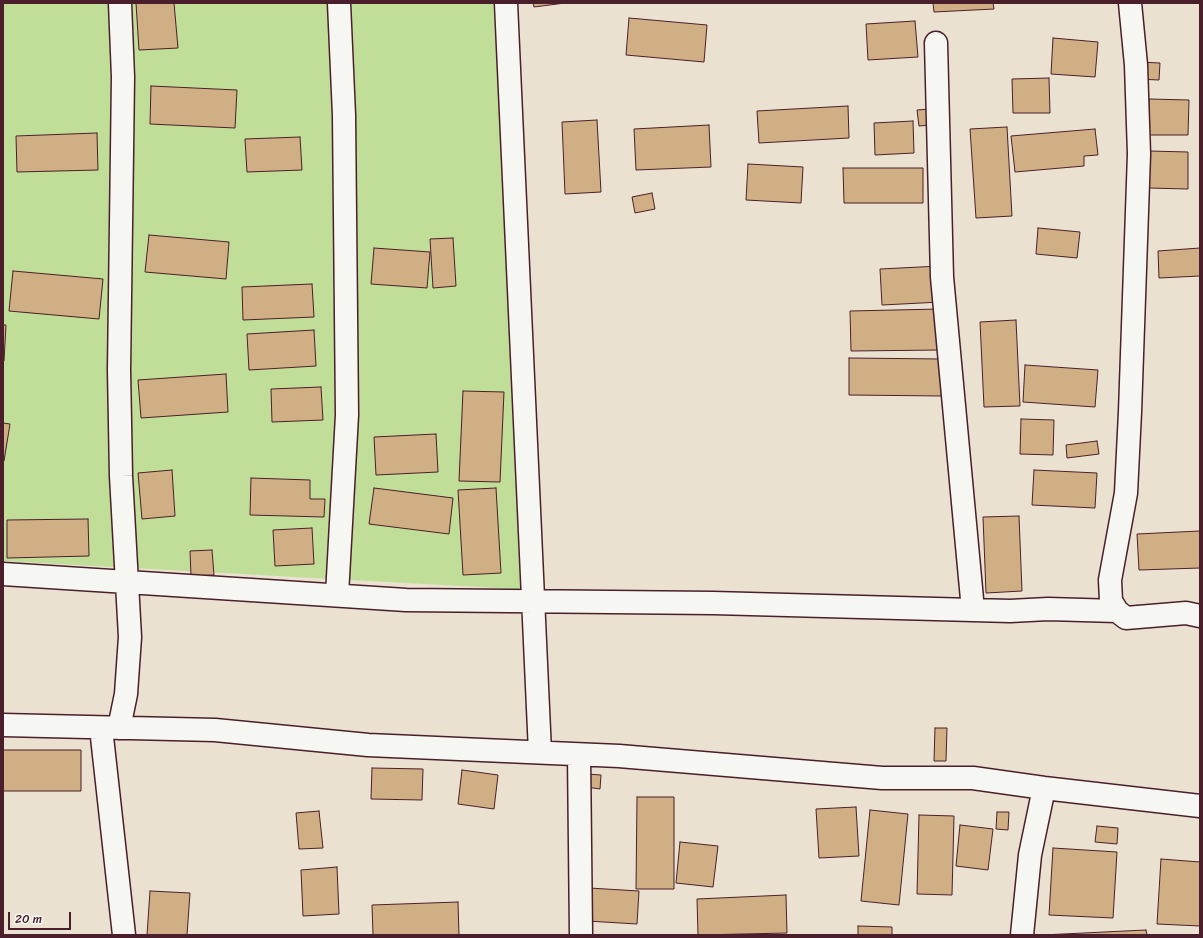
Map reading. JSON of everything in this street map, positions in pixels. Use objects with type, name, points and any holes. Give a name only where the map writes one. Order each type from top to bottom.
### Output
[{"type":"street","points":[[120,3],[123,77],[119,370],[121,476],[130,637],[126,694],[110,728],[124,935]]},
{"type":"street","points":[[337,596],[347,415],[344,116],[339,3]]},
{"type":"street","points":[[506,3],[540,752]]},
{"type":"street","points":[[1130,3],[1136,65],[1139,154],[1131,404],[1126,493],[1110,580],[1111,601],[1117,611],[1126,618],[1186,614],[1200,616]]},
{"type":"street","points":[[936,43],[942,277],[973,610]]},
{"type":"street","points":[[3,574],[406,600],[712,604],[1010,611],[1048,609],[1117,611]]},
{"type":"street","points":[[3,725],[215,730],[368,745],[618,756],[882,778],[973,778],[1044,788],[1200,806]]},
{"type":"street","points":[[579,755],[580,935]]},
{"type":"street","points":[[1022,935],[1030,855],[1044,788]]},
{"type":"green space","points":[[3,3],[501,3],[534,590],[3,561]]},
{"type":"building","points":[[136,3],[174,3],[178,48],[139,50]]},
{"type":"building","points":[[533,3],[565,3],[534,7]]},
{"type":"building","points":[[933,3],[993,3],[994,9],[934,12]]},
{"type":"building","points":[[629,18],[707,25],[704,62],[626,55]]},
{"type":"building","points":[[915,21],[918,57],[868,60],[866,24]]},
{"type":"building","points":[[1053,38],[1098,42],[1095,77],[1051,74]]},
{"type":"building","points":[[1138,62],[1160,63],[1159,80],[1137,79]]},
{"type":"building","points":[[1049,78],[1050,113],[1013,113],[1012,79]]},
{"type":"building","points":[[151,86],[237,90],[235,128],[150,124]]},
{"type":"building","points":[[1149,99],[1189,100],[1188,135],[1148,135]]},
{"type":"building","points":[[848,106],[849,138],[759,143],[757,111]]},
{"type":"building","points":[[930,109],[931,125],[919,126],[917,110]]},
{"type":"building","points":[[597,120],[601,192],[565,194],[562,122]]},
{"type":"building","points":[[913,121],[914,153],[875,155],[874,123]]},
{"type":"building","points":[[709,125],[711,167],[636,170],[634,129]]},
{"type":"building","points":[[1007,127],[1012,216],[976,218],[970,129]]},
{"type":"building","points":[[1095,129],[1098,155],[1084,156],[1084,166],[1015,172],[1011,136]]},
{"type":"building","points":[[97,133],[98,170],[17,172],[16,136]]},
{"type":"building","points":[[300,137],[302,170],[247,172],[245,139]]},
{"type":"building","points":[[1149,151],[1188,152],[1188,189],[1148,188]]},
{"type":"building","points":[[748,164],[803,167],[801,203],[746,200]]},
{"type":"building","points":[[843,168],[923,168],[923,203],[844,203]]},
{"type":"building","points":[[652,193],[655,209],[635,213],[632,197]]},
{"type":"building","points":[[1038,228],[1080,232],[1077,258],[1036,254]]},
{"type":"building","points":[[149,235],[229,242],[226,279],[145,272]]},
{"type":"building","points":[[453,238],[456,286],[433,288],[430,239]]},
{"type":"building","points":[[374,248],[430,252],[427,288],[371,284]]},
{"type":"building","points":[[1200,248],[1200,276],[1159,278],[1158,251]]},
{"type":"building","points":[[940,266],[941,302],[882,305],[880,269]]},
{"type":"building","points":[[13,271],[103,279],[99,319],[9,311]]},
{"type":"building","points":[[312,284],[314,317],[243,320],[242,287]]},
{"type":"building","points":[[940,309],[941,350],[851,351],[850,311]]},
{"type":"building","points":[[1016,320],[1020,406],[984,407],[980,322]]},
{"type":"building","points":[[3,325],[6,325],[4,361],[3,361]]},
{"type":"building","points":[[314,330],[316,366],[249,370],[247,334]]},
{"type":"building","points":[[849,358],[943,359],[943,396],[849,395]]},
{"type":"building","points":[[1025,365],[1098,370],[1095,407],[1023,402]]},
{"type":"building","points":[[226,374],[228,412],[141,418],[138,380]]},
{"type":"building","points":[[321,387],[323,420],[272,422],[271,389]]},
{"type":"building","points":[[463,391],[504,392],[500,482],[459,481]]},
{"type":"building","points":[[1021,419],[1054,420],[1053,455],[1020,454]]},
{"type":"building","points":[[3,423],[10,424],[4,461],[3,461]]},
{"type":"building","points":[[436,434],[438,472],[376,475],[374,437]]},
{"type":"building","points":[[1097,441],[1099,454],[1067,458],[1066,445]]},
{"type":"building","points":[[172,470],[175,516],[142,519],[138,473]]},
{"type":"building","points":[[1034,470],[1097,473],[1095,508],[1032,505]]},
{"type":"building","points":[[251,478],[310,480],[310,499],[325,499],[324,517],[250,515]]},
{"type":"building","points":[[374,488],[453,498],[449,534],[369,524]]},
{"type":"building","points":[[496,488],[501,573],[463,575],[458,490]]},
{"type":"building","points":[[1019,516],[1022,591],[986,593],[983,517]]},
{"type":"building","points":[[88,519],[89,556],[7,558],[7,520]]},
{"type":"building","points":[[312,528],[314,564],[275,566],[273,530]]},
{"type":"building","points":[[1200,531],[1200,568],[1139,570],[1137,534]]},
{"type":"building","points":[[212,550],[214,575],[191,576],[190,551]]},
{"type":"building","points":[[935,728],[947,728],[946,761],[934,761]]},
{"type":"building","points":[[3,750],[81,750],[81,791],[3,791]]},
{"type":"building","points":[[372,768],[423,769],[422,800],[371,799]]},
{"type":"building","points":[[462,770],[498,775],[494,809],[458,804]]},
{"type":"building","points":[[587,774],[601,775],[600,789],[586,787]]},
{"type":"building","points":[[637,797],[674,797],[674,889],[636,889]]},
{"type":"building","points":[[856,807],[859,856],[819,858],[816,809]]},
{"type":"building","points":[[870,810],[908,814],[899,905],[861,901]]},
{"type":"building","points":[[319,811],[323,848],[299,849],[296,813]]},
{"type":"building","points":[[997,812],[1009,812],[1008,830],[996,829]]},
{"type":"building","points":[[919,815],[954,816],[952,895],[917,894]]},
{"type":"building","points":[[960,825],[993,829],[988,870],[956,866]]},
{"type":"building","points":[[1097,826],[1118,828],[1117,844],[1095,842]]},
{"type":"building","points":[[680,842],[718,846],[713,887],[676,883]]},
{"type":"building","points":[[1053,848],[1117,852],[1113,918],[1049,915]]},
{"type":"building","points":[[1161,859],[1200,862],[1200,926],[1157,924]]},
{"type":"building","points":[[337,867],[339,914],[303,916],[301,870]]},
{"type":"building","points":[[589,888],[639,891],[637,924],[587,921]]},
{"type":"building","points":[[150,891],[190,893],[187,935],[147,935]]},
{"type":"building","points":[[786,895],[787,933],[698,935],[697,899]]},
{"type":"building","points":[[458,902],[459,935],[373,935],[372,905]]},
{"type":"building","points":[[858,926],[892,927],[892,935],[858,935]]},
{"type":"building","points":[[1146,930],[1147,935],[1042,935]]}]
